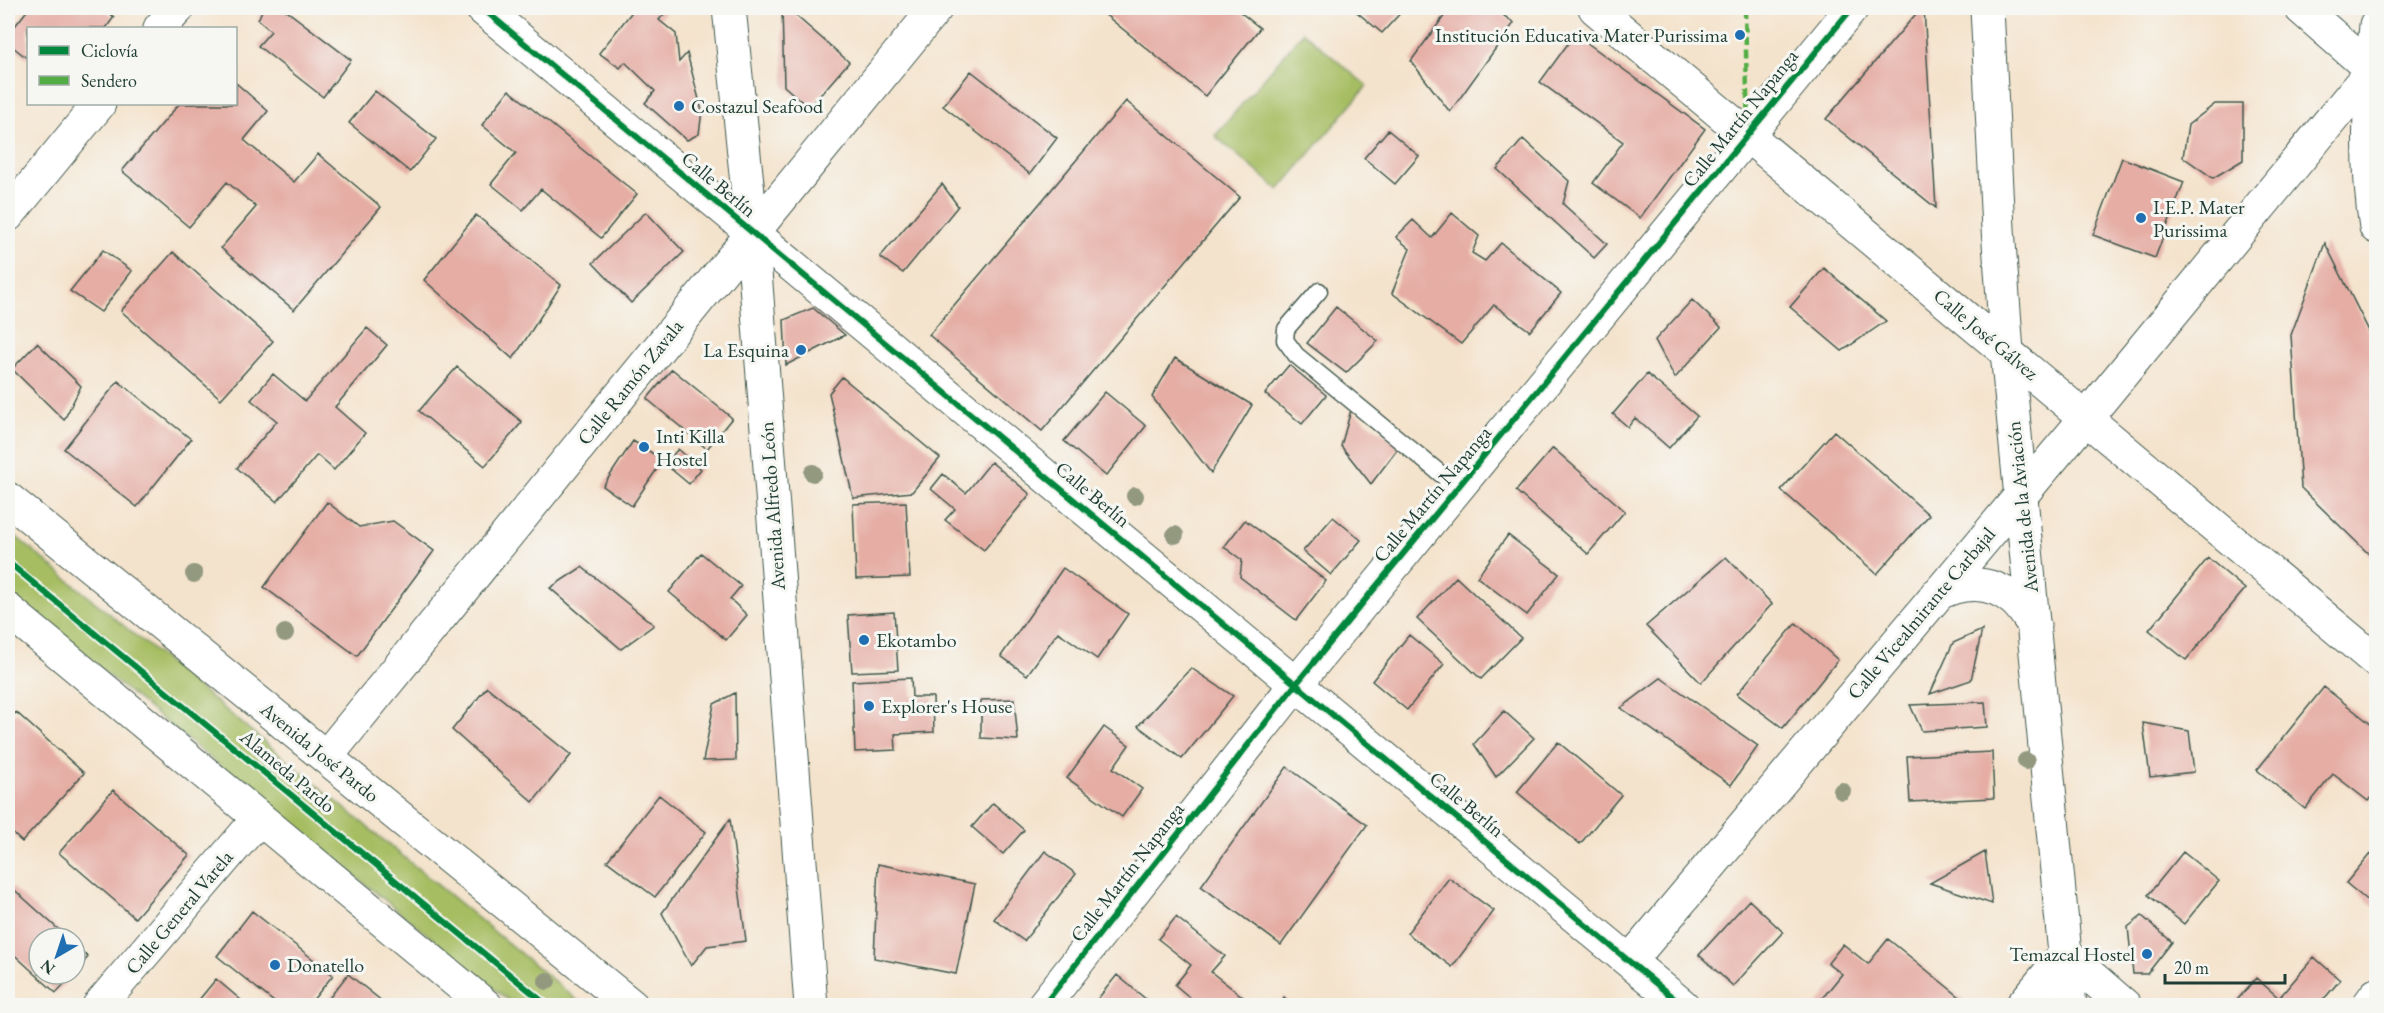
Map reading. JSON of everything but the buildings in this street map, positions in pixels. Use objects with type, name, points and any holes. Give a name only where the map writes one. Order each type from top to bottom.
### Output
[{"type":"street","points":[[161,27],[178,8]]},
{"type":"street","name":"Calle Berlín","points":[[482,8],[1683,1005]]},
{"type":"street","name":"Avenida Alfredo León","points":[[729,8],[752,232],[811,1005]]},
{"type":"street","name":"Calle Ramón Zavala","points":[[337,766],[752,232],[936,8]]},
{"type":"street","name":"Calle José Gálvez","points":[[1595,8],[2376,661]]},
{"type":"street","name":"Calle Martín Napanga","points":[[1043,1005],[1296,684],[1852,8]]},
{"type":"street","name":"Avenida de la Aviación","points":[[1987,8],[1998,229],[2007,352],[2070,1005]]},
{"type":"street","points":[[2301,8],[2372,70]]},
{"type":"street","points":[[2376,25],[2372,70],[2370,173],[2376,227]]},
{"type":"street","name":"Calle Vicealmirante Carbajal","points":[[1630,961],[2086,418],[2372,70]]},
{"type":"street","points":[[8,215],[98,105]]},
{"type":"street","name":"Avenida José Pardo","points":[[8,499],[632,1005]]},
{"type":"street","points":[[1936,595],[1955,586],[1966,584],[1996,588],[2014,599],[2034,625]]},
{"type":"street","points":[[8,610],[486,1005]]},
{"type":"street","name":"Calle General Varela","points":[[99,1005],[252,812]]},
{"type":"street","points":[[2022,1005],[2065,954],[2125,1005]]},
{"type":"street","points":[[2368,1005],[2376,995]]},
{"type":"lane","points":[[1319,291],[1286,329],[1285,340],[1296,355],[1458,488]]},
{"type":"path","points":[[252,812],[268,777],[300,736]]},
{"type":"path","points":[[292,845],[315,816],[337,766]]},
{"type":"green space","points":[[1303,32],[1367,86],[1279,190],[1215,136]]},
{"type":"green space","points":[[8,530],[583,1005],[514,1005],[8,594]]},
{"type":"marked path","points":[[1743,8],[1775,10],[1776,8]]},
{"type":"marked path","points":[[1745,9],[1748,135]]},
{"type":"cycle path","points":[[482,8],[1683,1006]]},
{"type":"cycle path","points":[[1043,1006],[1296,684],[1852,8]]},
{"type":"cycle path","name":"Alameda Pardo","points":[[8,562],[548,1006]]},
{"type":"place","name":"Institución Educativa Mater Purissima","points":[[1740,35]]},
{"type":"place","name":"Costazul Seafood","points":[[679,106]]},
{"type":"place","name":"I.E.P. Mater Purissima","points":[[2141,218]]},
{"type":"place","name":"La Esquina","points":[[801,350]]},
{"type":"place","name":"Inti Killa Hostel","points":[[644,447]]},
{"type":"place","name":"Ekotambo","points":[[864,640]]},
{"type":"place","name":"Explorer's House","points":[[869,706]]},
{"type":"place","name":"Temazcal Hostel","points":[[2147,954]]},
{"type":"place","name":"Donatello","points":[[275,965]]}]
